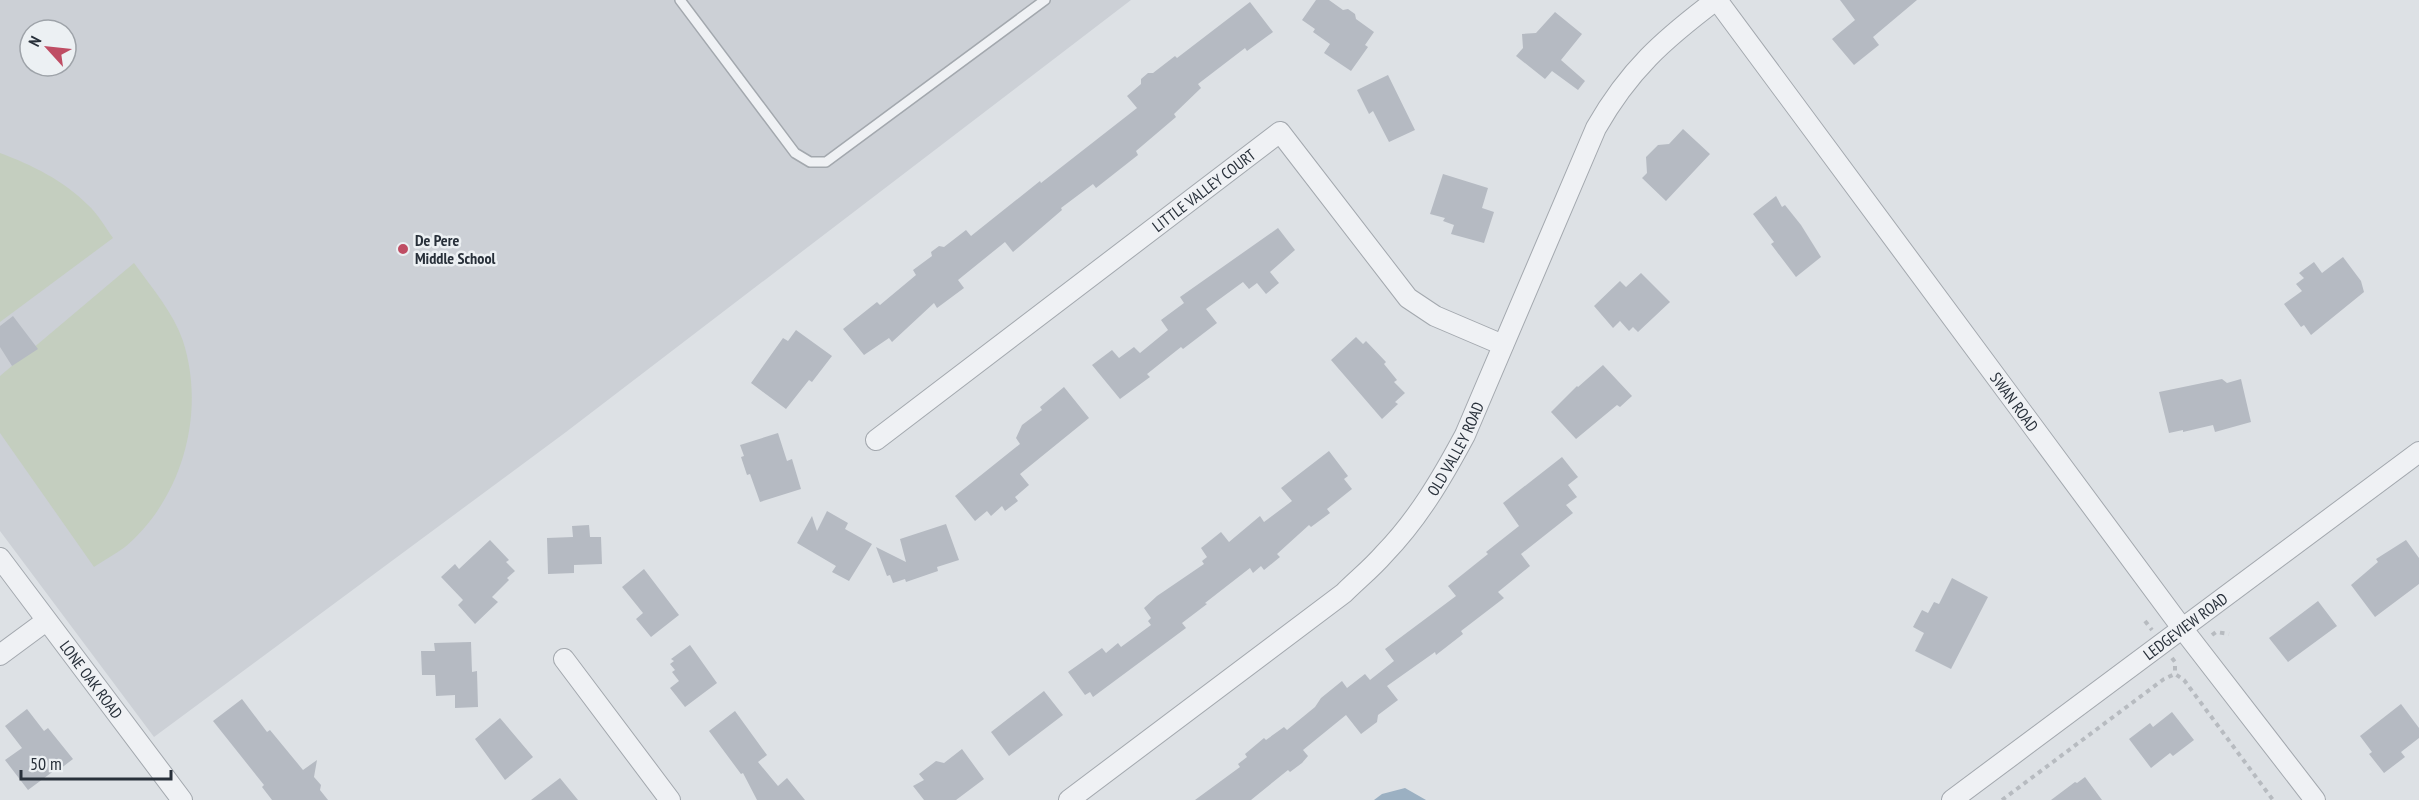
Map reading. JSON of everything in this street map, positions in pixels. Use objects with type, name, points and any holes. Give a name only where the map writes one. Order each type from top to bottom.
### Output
[{"type":"street","name":"OLD VALLEY ROAD","points":[[1070,800],[1344,593],[1385,554],[1415,517],[1442,477],[1465,435],[1596,128],[1611,101],[1634,70],[1658,45],[1717,0]]},
{"type":"street","name":"SWAN ROAD","points":[[1717,0],[2182,628],[2315,800]]},
{"type":"street","name":"LITTLE VALLEY COURT","points":[[876,440],[1280,132],[1408,298],[1435,316],[1503,345]]},
{"type":"street","name":"LEDGEVIEW ROAD","points":[[1952,800],[2419,452]]},
{"type":"street","name":"LONE OAK ROAD","points":[[0,558],[182,800]]},
{"type":"street","points":[[0,655],[46,621]]},
{"type":"street","points":[[564,659],[670,800]]},
{"type":"lane","points":[[680,0],[795,153],[810,162],[826,162],[1045,0]]},
{"type":"path","points":[[2002,800],[2164,679],[2175,674],[2184,680],[2273,800]]},
{"type":"shaded area","name":"De Pere Middle School","points":[[0,0],[1131,0],[566,432],[154,737],[0,531]]},
{"type":"green space","points":[[0,153],[35,168],[68,188],[92,209],[113,238],[0,322]]},
{"type":"green space","points":[[134,263],[168,310],[183,341],[192,396],[190,424],[175,479],[162,504],[145,527],[125,547],[94,567],[0,433],[0,376]]},
{"type":"water","points":[[1405,788],[1426,800],[1374,800],[1382,794]]},
{"type":"building","points":[[1316,0],[1329,0],[1343,10],[1348,9],[1355,14],[1356,19],[1374,32],[1365,45],[1368,47],[1351,71],[1324,53],[1330,44],[1313,32],[1315,29],[1302,20]]},
{"type":"building","points":[[1840,0],[1917,0],[1873,37],[1879,45],[1854,65],[1832,39],[1855,20]]},
{"type":"building","points":[[1250,2],[1273,32],[1247,51],[1245,48],[1198,84],[1201,88],[1174,114],[1176,117],[1136,151],[1138,155],[1096,188],[1093,184],[1061,208],[1062,210],[1013,252],[1005,242],[958,280],[964,288],[937,308],[934,303],[892,342],[889,338],[864,355],[843,329],[877,302],[880,305],[916,275],[913,270],[932,256],[931,252],[939,246],[944,247],[966,230],[971,236],[1137,108],[1127,96],[1141,84],[1141,79],[1175,56],[1177,58]]},
{"type":"building","points":[[1555,12],[1582,34],[1561,60],[1585,81],[1578,90],[1552,71],[1545,79],[1516,56],[1523,48],[1522,34],[1536,33]]},
{"type":"building","points":[[1388,75],[1415,130],[1389,142],[1373,111],[1369,114],[1357,90]]},
{"type":"building","points":[[1683,129],[1710,154],[1666,201],[1642,178],[1647,173],[1646,157],[1658,145],[1669,144]]},
{"type":"building","points":[[1443,174],[1488,188],[1482,208],[1494,212],[1484,243],[1451,234],[1454,225],[1443,221],[1445,218],[1430,214]]},
{"type":"building","points":[[1776,196],[1782,207],[1785,205],[1801,225],[1821,257],[1796,277],[1771,244],[1774,242],[1753,214]]},
{"type":"building","points":[[1278,228],[1295,250],[1270,272],[1279,283],[1266,294],[1257,283],[1249,289],[1243,282],[1206,309],[1217,323],[1183,349],[1181,347],[1147,374],[1150,377],[1120,399],[1092,365],[1112,350],[1119,358],[1134,347],[1140,353],[1168,330],[1161,320],[1184,303],[1180,297]]},
{"type":"building","points":[[2343,257],[2361,281],[2364,292],[2311,335],[2304,325],[2301,327],[2284,304],[2302,291],[2296,284],[2304,278],[2299,273],[2314,262],[2322,273]]},
{"type":"building","points":[[1641,273],[1670,302],[1638,332],[1633,327],[1629,331],[1620,321],[1613,328],[1594,306],[1620,281],[1626,287]]},
{"type":"building","points":[[13,316],[38,349],[12,366],[0,347],[0,326]]},
{"type":"building","points":[[796,330],[832,356],[812,382],[809,380],[786,409],[751,383],[783,338],[788,341]]},
{"type":"building","points":[[1356,337],[1363,344],[1366,341],[1386,362],[1384,364],[1397,380],[1394,382],[1405,393],[1395,402],[1398,404],[1382,419],[1331,360]]},
{"type":"building","points":[[1603,365],[1632,396],[1620,407],[1617,405],[1576,439],[1551,412],[1577,386]]},
{"type":"building","points":[[2222,379],[2227,383],[2241,379],[2251,422],[2215,432],[2213,425],[2169,433],[2159,392]]},
{"type":"building","points":[[1064,387],[1089,418],[1020,474],[1029,485],[1015,497],[1018,501],[1005,511],[1002,506],[991,516],[987,511],[975,521],[955,496],[1020,444],[1016,438],[1022,425],[1042,410],[1040,407]]},
{"type":"building","points":[[778,433],[787,461],[792,459],[801,489],[760,502],[750,474],[747,475],[740,445]]},
{"type":"building","points":[[1329,451],[1348,476],[1344,479],[1352,489],[1327,509],[1330,513],[1311,527],[1309,525],[1277,554],[1280,557],[1264,570],[1261,566],[1253,573],[1250,568],[1205,603],[1207,604],[1182,623],[1186,628],[1093,697],[1090,692],[1085,695],[1068,672],[1102,648],[1106,653],[1118,643],[1121,647],[1151,625],[1148,621],[1151,618],[1144,608],[1157,596],[1204,564],[1202,561],[1207,557],[1201,548],[1221,532],[1229,542],[1260,516],[1264,522],[1292,501],[1281,488]]},
{"type":"building","points":[[1562,457],[1578,477],[1568,485],[1577,497],[1566,505],[1573,513],[1521,554],[1530,566],[1498,592],[1504,598],[1461,631],[1463,634],[1436,655],[1435,652],[1387,686],[1398,700],[1378,715],[1377,722],[1361,734],[1346,715],[1303,750],[1308,756],[1302,763],[1290,772],[1288,770],[1251,800],[1195,800],[1240,767],[1238,764],[1247,757],[1245,754],[1264,738],[1266,740],[1284,727],[1287,730],[1342,681],[1347,688],[1365,674],[1370,680],[1394,661],[1385,649],[1456,596],[1448,586],[1519,526],[1503,503]]},
{"type":"building","points":[[827,511],[848,523],[845,529],[872,544],[849,581],[832,572],[836,566],[797,543],[812,516],[817,531]]},
{"type":"building","points":[[946,524],[959,560],[937,567],[938,571],[906,582],[905,579],[893,583],[890,575],[887,576],[876,547],[906,562],[900,539]]},
{"type":"building","points":[[589,525],[590,537],[601,537],[602,564],[574,565],[574,573],[548,574],[547,538],[573,537],[572,526]]},
{"type":"building","points":[[490,540],[509,560],[506,562],[515,571],[492,597],[498,602],[475,624],[458,605],[463,600],[441,577],[455,564],[459,569]]},
{"type":"building","points":[[2406,540],[2419,558],[2419,584],[2375,617],[2351,585],[2378,562],[2376,559]]},
{"type":"building","points":[[644,569],[679,615],[651,637],[636,619],[643,613],[622,587]]},
{"type":"building","points":[[1952,578],[1988,597],[1951,669],[1915,651],[1924,633],[1913,627],[1922,610],[1928,613],[1934,602],[1939,604]]},
{"type":"building","points":[[2318,601],[2337,626],[2288,662],[2269,638]]},
{"type":"building","points":[[471,642],[472,672],[477,671],[478,707],[455,708],[455,695],[436,696],[435,675],[422,675],[421,651],[435,651],[434,643]]},
{"type":"building","points":[[690,645],[717,683],[685,707],[670,688],[679,681],[672,672],[675,670],[670,664],[674,661],[671,659]]},
{"type":"building","points":[[1044,691],[1063,715],[1009,756],[991,732]]},
{"type":"building","points":[[242,699],[267,732],[270,730],[303,770],[317,760],[314,777],[321,785],[320,790],[328,800],[272,800],[262,787],[264,785],[213,721]]},
{"type":"building","points":[[2401,704],[2419,728],[2419,738],[2401,752],[2405,757],[2384,773],[2369,754],[2372,752],[2360,736]]},
{"type":"building","points":[[27,709],[44,731],[48,728],[73,759],[28,790],[5,760],[22,748],[5,726]]},
{"type":"building","points":[[735,711],[767,755],[758,762],[778,786],[787,778],[805,800],[757,800],[743,773],[741,774],[709,731]]},
{"type":"building","points":[[2172,712],[2194,740],[2173,756],[2170,753],[2151,768],[2129,739],[2150,723],[2153,727]]},
{"type":"building","points":[[500,718],[533,757],[505,780],[475,739]]},
{"type":"building","points":[[962,749],[984,779],[956,800],[924,800],[913,786],[924,780],[919,774],[936,761],[944,763]]},
{"type":"building","points":[[2085,777],[2102,800],[2051,800],[2075,782]]},
{"type":"building","points":[[560,778],[578,800],[531,800]]},
{"type":"place","name":"De Pere Middle School","points":[[403,249]]}]
